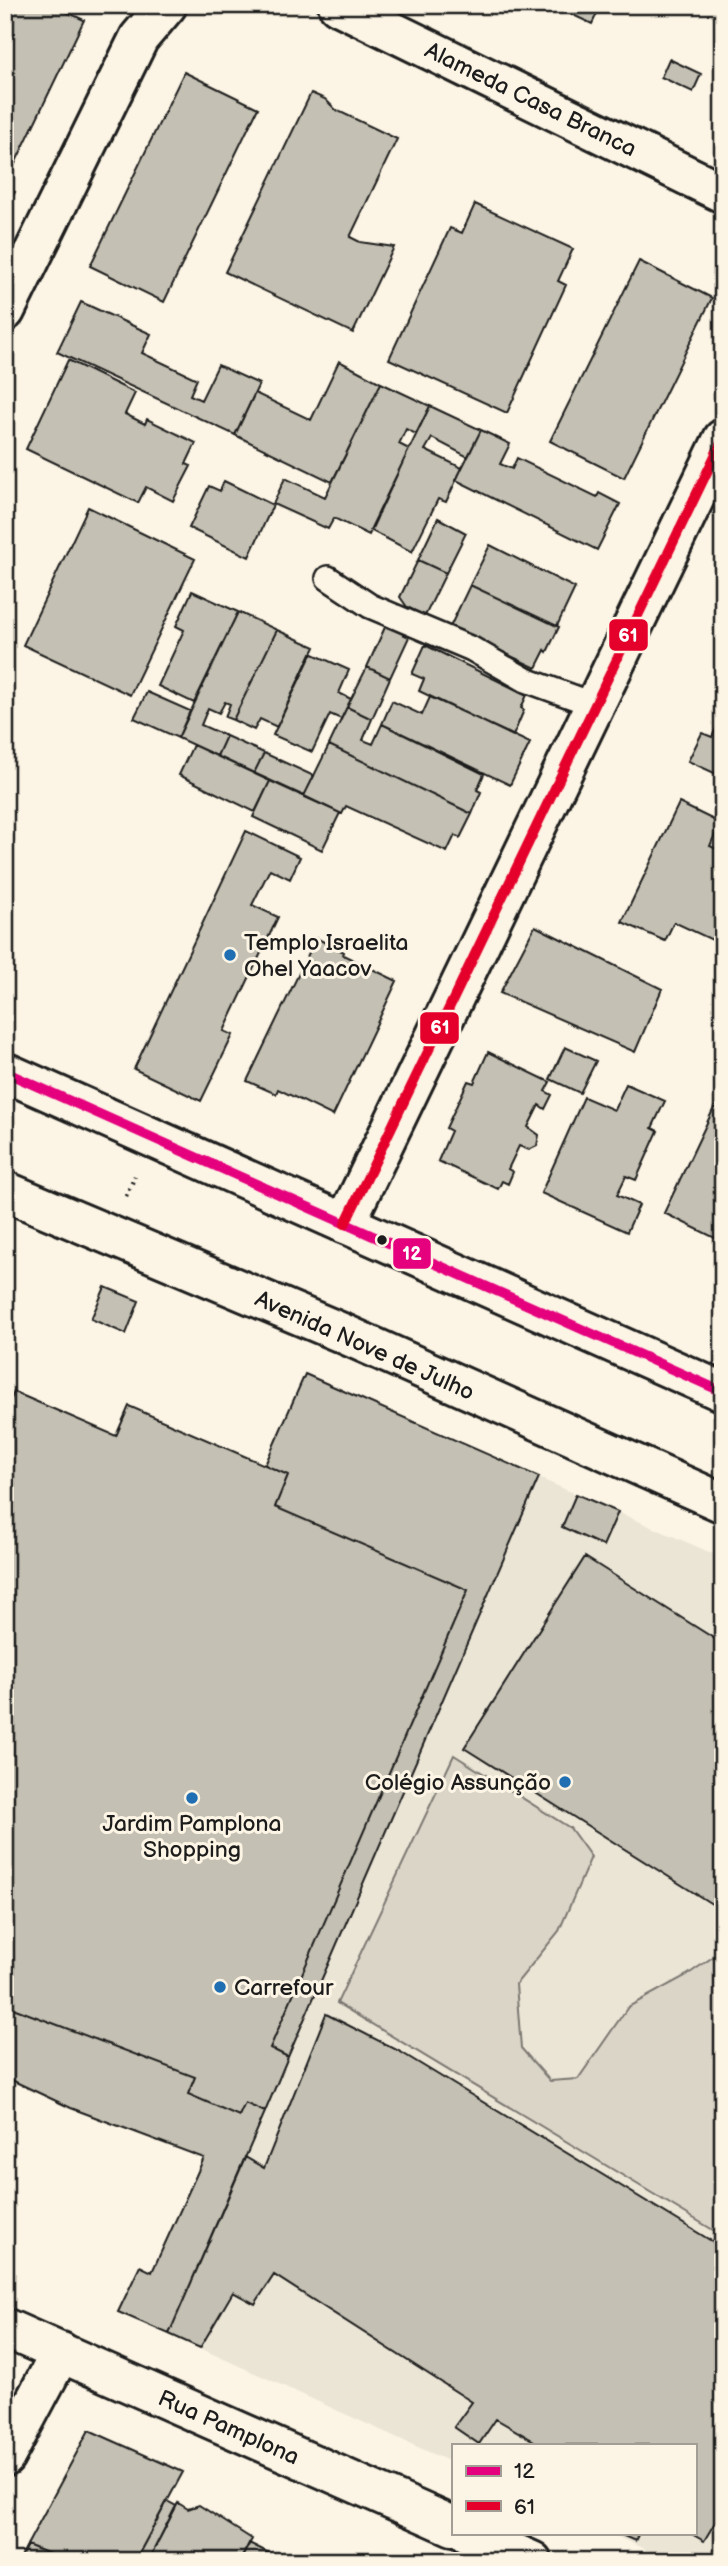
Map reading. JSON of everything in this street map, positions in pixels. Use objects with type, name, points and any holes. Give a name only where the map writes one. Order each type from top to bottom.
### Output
[{"type":"street","points":[[5,311],[139,38],[167,5]]},
{"type":"street","name":"Alameda Casa Branca","points":[[338,5],[723,193]]},
{"type":"street","points":[[345,1224],[723,439]]},
{"type":"street","points":[[5,1072],[723,1392]]},
{"type":"street","name":"Avenida Nove de Julho","points":[[5,1191],[342,1333],[723,1503]]},
{"type":"street","name":"Rua Pamplona","points":[[5,2328],[452,2526]]},
{"type":"street","points":[[5,2457],[61,2352]]},
{"type":"street","points":[[471,2534],[532,2561]]},
{"type":"lane","points":[[328,578],[370,606],[472,649],[526,680],[595,705]]},
{"type":"path","points":[[109,1235],[151,1137]]},
{"type":"shaded area","points":[[539,1478],[723,1558],[723,2248],[399,2051],[322,2013],[723,2250],[723,2561],[671,2561],[611,2534],[696,2534],[696,2444],[452,2444],[452,2463],[169,2334]]},
{"type":"shaded area","points":[[454,1755],[570,1828],[591,1857],[559,1931],[516,1984],[521,2048],[550,2081],[578,2079],[628,2007],[687,1975],[723,1950],[723,2236],[337,2003]]},
{"type":"building","points":[[5,5],[52,5],[84,20],[12,170],[5,167]]},
{"type":"building","points":[[552,5],[601,5],[592,24]]},
{"type":"building","points":[[669,59],[701,74],[693,92],[661,77]]},
{"type":"building","points":[[184,72],[258,108],[164,302],[90,266]]},
{"type":"building","points":[[311,93],[325,99],[336,110],[397,139],[350,237],[360,242],[394,247],[353,333],[225,272]]},
{"type":"building","points":[[5,187],[15,192],[5,212]]},
{"type":"building","points":[[475,204],[573,249],[558,281],[566,285],[507,413],[389,359],[450,228],[462,233]]},
{"type":"building","points":[[639,261],[712,298],[624,478],[550,441]]},
{"type":"building","points":[[81,302],[151,334],[142,353],[197,379],[190,395],[201,400],[218,365],[259,384],[235,435],[57,352]]},
{"type":"building","points":[[68,360],[135,393],[125,414],[145,424],[147,419],[196,443],[186,464],[191,466],[173,501],[146,487],[138,503],[26,449]]},
{"type":"building","points":[[339,361],[381,383],[332,482],[235,435],[255,393],[311,420]]},
{"type":"building","points":[[381,383],[430,406],[416,434],[406,429],[399,444],[409,449],[369,535],[334,518],[328,529],[273,504],[285,478],[325,497]]},
{"type":"building","points":[[430,406],[481,430],[468,457],[432,438],[425,450],[462,468],[446,502],[438,499],[412,552],[370,530]]},
{"type":"building","points":[[481,430],[510,444],[500,464],[512,469],[517,458],[597,497],[599,493],[620,504],[597,550],[456,480]]},
{"type":"building","points":[[224,481],[273,505],[249,557],[189,528],[209,486],[220,491]]},
{"type":"building","points":[[88,507],[195,559],[130,695],[23,645]]},
{"type":"building","points":[[438,518],[466,533],[446,573],[418,560]]},
{"type":"building","points":[[490,545],[575,588],[557,626],[470,585]]},
{"type":"building","points":[[418,560],[446,573],[425,616],[407,607],[400,597]]},
{"type":"building","points":[[470,585],[559,627],[536,668],[450,627]]},
{"type":"building","points":[[192,591],[238,612],[194,703],[158,686],[184,630],[176,626]]},
{"type":"building","points":[[238,612],[277,630],[233,720],[225,717],[230,704],[225,702],[219,713],[208,708],[201,725],[226,736],[217,756],[178,738]]},
{"type":"building","points":[[386,625],[409,637],[390,678],[367,667]]},
{"type":"building","points":[[277,630],[315,647],[277,727],[260,719],[254,730],[233,720]]},
{"type":"building","points":[[425,645],[527,695],[513,736],[419,691],[424,679],[412,674]]},
{"type":"building","points":[[311,653],[349,670],[339,693],[351,699],[341,719],[330,714],[312,752],[273,735]]},
{"type":"building","points":[[367,667],[390,678],[372,719],[347,707]]},
{"type":"building","points":[[147,692],[190,711],[178,738],[134,718]]},
{"type":"building","points":[[430,697],[530,743],[510,785],[382,724],[392,701],[422,715]]},
{"type":"building","points":[[347,707],[372,719],[363,740],[373,744],[382,724],[484,774],[477,790],[481,792],[472,814],[329,745]]},
{"type":"building","points":[[723,715],[723,777],[688,761],[702,733],[712,737]]},
{"type":"building","points":[[226,736],[264,753],[254,773],[217,756]]},
{"type":"building","points":[[193,745],[270,781],[255,812],[179,775]]},
{"type":"building","points":[[329,745],[472,814],[460,838],[455,835],[447,852],[346,806],[342,814],[304,796]]},
{"type":"building","points":[[264,753],[314,776],[304,796],[254,773]]},
{"type":"building","points":[[270,781],[340,813],[322,850],[253,817]]},
{"type":"building","points":[[679,803],[720,823],[710,846],[723,852],[723,945],[674,922],[665,941],[622,922]]},
{"type":"building","points":[[246,831],[300,857],[290,879],[270,869],[252,905],[278,917],[224,1031],[233,1035],[201,1101],[134,1069]]},
{"type":"building","points":[[535,926],[662,989],[635,1052],[500,993]]},
{"type":"building","points":[[316,938],[344,952],[343,955],[397,981],[333,1116],[278,1089],[276,1094],[247,1081]]},
{"type":"building","points":[[565,1047],[596,1061],[580,1093],[550,1079]]},
{"type":"building","points":[[488,1052],[550,1082],[545,1091],[552,1095],[545,1109],[539,1105],[528,1127],[539,1135],[537,1146],[529,1150],[519,1146],[508,1169],[513,1172],[508,1184],[502,1181],[498,1189],[438,1161],[451,1131],[446,1128],[468,1081],[474,1083]]},
{"type":"building","points":[[626,1084],[665,1101],[652,1128],[658,1131],[636,1180],[626,1176],[617,1195],[639,1205],[627,1232],[541,1193],[584,1097],[614,1110]]},
{"type":"building","points":[[723,1089],[723,1227],[717,1239],[664,1213]]},
{"type":"building","points":[[105,1287],[139,1301],[126,1334],[91,1319]]},
{"type":"building","points":[[305,1374],[539,1477],[288,2057],[270,2048],[468,1590],[275,1507],[288,1475],[265,1465]]},
{"type":"building","name":"Jardim Pamplona Shopping","points":[[14,1392],[116,1436],[129,1406],[288,1475],[275,1507],[468,1590],[270,2048],[288,2057],[265,2112],[245,2103],[239,2116],[188,2094],[195,2077],[5,2005],[5,1412]]},
{"type":"building","points":[[576,1494],[618,1512],[603,1546],[562,1527]]},
{"type":"building","points":[[585,1557],[723,1644],[723,1911],[464,1748]]},
{"type":"building","points":[[5,2005],[195,2077],[188,2094],[239,2116],[245,2103],[265,2112],[169,2334],[118,2312],[140,2266],[152,2272],[204,2158],[71,2108],[5,2077]]},
{"type":"building","points":[[326,2014],[399,2051],[723,2248],[723,2509],[704,2541],[692,2534],[696,2534],[696,2444],[539,2444],[496,2419],[479,2444],[454,2427],[472,2402],[274,2275],[255,2304],[233,2292],[200,2348],[169,2334],[245,2157],[264,2168]]},
{"type":"building","points":[[89,2430],[183,2472],[135,2561],[66,2561],[27,2545]]},
{"type":"building","points":[[167,2501],[176,2506],[148,2561],[135,2561]]},
{"type":"building","points":[[178,2503],[188,2509],[199,2505],[252,2539],[240,2561],[148,2561]]},
{"type":"building","points":[[619,2534],[638,2534],[635,2541]]},
{"type":"building","points":[[249,2543],[269,2553],[265,2561],[240,2561]]},
{"type":"building","points":[[27,2545],[45,2552],[66,2561],[19,2561]]},
{"type":"building","points":[[287,2554],[299,2561],[283,2561]]},
{"type":"transit line","name":"61","points":[[345,1224],[723,439]]},
{"type":"transit line","name":"12","points":[[5,1072],[723,1392]]},
{"type":"place","name":"Templo Israelita Ohel Yaacov","points":[[230,955]]},
{"type":"place","name":"Colégio Assunção","points":[[565,1782]]},
{"type":"place","name":"Jardim Pamplona Shopping","points":[[192,1798]]},
{"type":"place","name":"Carrefour","points":[[220,1987]]}]
